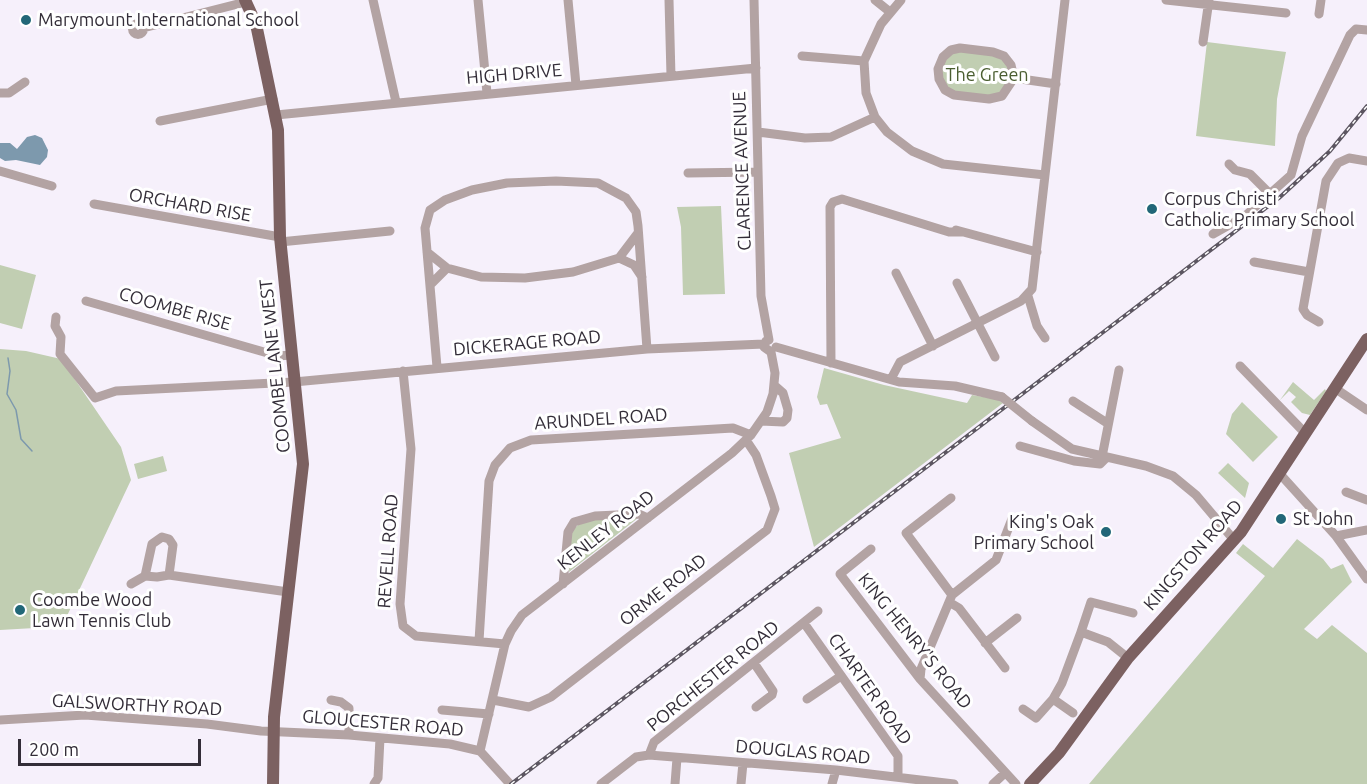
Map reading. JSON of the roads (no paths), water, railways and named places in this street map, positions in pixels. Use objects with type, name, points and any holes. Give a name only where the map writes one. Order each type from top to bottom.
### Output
[{"type":"main road","name":"COOMBE LANE WEST","points":[[245,1],[256,24],[276,115],[279,140],[280,240],[303,473],[273,732],[273,784]]},
{"type":"main road","name":"KINGSTON ROAD","points":[[1030,784],[1059,753],[1128,658],[1234,540],[1280,474],[1367,339]]},
{"type":"street","points":[[373,0],[396,102]]},
{"type":"street","points":[[478,0],[487,93]]},
{"type":"street","points":[[568,0],[576,85]]},
{"type":"street","points":[[669,0],[671,76]]},
{"type":"street","name":"CLARENCE AVENUE","points":[[754,0],[762,303],[770,345]]},
{"type":"street","points":[[875,0],[890,12]]},
{"type":"street","points":[[901,0],[881,24],[864,61],[866,93],[875,117],[887,132],[912,151],[943,164],[1046,175]]},
{"type":"street","points":[[891,379],[900,362],[978,324],[1028,296],[1033,286],[1065,0]]},
{"type":"street","points":[[1166,0],[1208,2],[1286,13]]},
{"type":"street","points":[[1319,14],[1321,0]]},
{"type":"street","points":[[143,28],[245,1]]},
{"type":"street","points":[[1203,42],[1208,2]]},
{"type":"street","points":[[1213,234],[1245,216],[1294,170],[1302,136],[1350,35],[1356,29],[1367,30]]},
{"type":"street","points":[[960,48],[993,52],[1004,56],[1011,65],[1014,78],[1002,96],[989,99],[954,95],[945,90],[939,80],[938,69],[943,57],[951,50],[960,48]]},
{"type":"street","points":[[802,56],[864,61]]},
{"type":"street","name":"HIGH DRIVE","points":[[276,115],[756,68]]},
{"type":"street","points":[[1014,78],[1056,84]]},
{"type":"street","points":[[0,93],[9,93],[25,82]]},
{"type":"street","points":[[160,121],[273,99]]},
{"type":"street","points":[[758,132],[805,138],[831,137],[875,117]]},
{"type":"street","points":[[1319,322],[1306,315],[1303,309],[1326,181],[1330,172],[1338,164],[1349,158],[1367,161]]},
{"type":"street","points":[[1229,164],[1235,170],[1250,174],[1270,194]]},
{"type":"street","points":[[0,171],[52,186]]},
{"type":"street","points":[[688,173],[758,172]]},
{"type":"street","points":[[437,368],[425,228],[430,210],[444,200],[472,190],[507,183],[556,181],[598,183],[626,198],[636,212],[648,350]]},
{"type":"street","points":[[831,363],[830,207],[833,202],[842,199],[1037,252]]},
{"type":"street","name":"ORCHARD RISE","points":[[94,204],[280,240],[390,231]]},
{"type":"street","points":[[427,252],[447,268],[481,278],[525,278],[573,272],[619,258],[638,233]]},
{"type":"street","points":[[619,258],[634,265],[643,279]]},
{"type":"street","points":[[1254,262],[1309,272]]},
{"type":"street","points":[[431,284],[447,268]]},
{"type":"street","points":[[896,273],[933,346]]},
{"type":"street","points":[[957,283],[995,357]]},
{"type":"street","points":[[1028,296],[1037,326],[1045,338]]},
{"type":"street","name":"COOMBE RISE","points":[[86,301],[278,356],[291,355]]},
{"type":"street","name":"DICKERAGE ROAD","points":[[56,317],[56,330],[62,337],[60,354],[95,398],[116,391],[294,382],[648,350],[770,345],[905,383],[955,386],[1002,397],[1065,446],[1104,458]]},
{"type":"street","name":"KENLEY ROAD","points":[[480,751],[505,644],[522,615],[748,438],[762,421],[771,403],[775,386],[770,345]]},
{"type":"street","points":[[1240,366],[1306,434]]},
{"type":"street","points":[[1020,446],[1074,461],[1100,464],[1104,458],[1107,423],[1119,370]]},
{"type":"street","name":"REVELL ROAD","points":[[403,371],[411,449],[400,619],[406,630],[416,636],[505,644]]},
{"type":"street","points":[[762,421],[783,422],[787,418],[788,410],[783,393],[775,386]]},
{"type":"street","points":[[1336,389],[1367,410]]},
{"type":"street","points":[[1073,400],[1107,423]]},
{"type":"street","name":"ARUNDEL ROAD","points":[[478,641],[489,481],[495,465],[510,448],[531,440],[733,428],[748,438]]},
{"type":"street","name":"ORME ROAD","points":[[493,700],[529,707],[551,698],[766,530],[775,509],[748,438]]},
{"type":"street","points":[[1104,458],[1146,466],[1179,479],[1196,495],[1234,540]]},
{"type":"street","points":[[1280,474],[1336,536],[1367,579]]},
{"type":"street","points":[[1346,492],[1367,500]]},
{"type":"street","points":[[951,498],[906,533],[951,599],[1005,668]]},
{"type":"street","points":[[563,584],[568,532],[574,522],[595,516],[639,514],[648,518]]},
{"type":"street","points":[[920,679],[921,669],[951,599],[996,560],[1011,519]]},
{"type":"street","points":[[1336,536],[1367,530]]},
{"type":"street","points":[[145,576],[152,544],[162,537],[169,539],[173,545],[169,574]]},
{"type":"street","name":"KING HENRY'S ROAD","points":[[871,549],[840,574],[920,679],[1016,784]]},
{"type":"street","points":[[131,584],[145,576],[157,577],[169,574],[288,592]]},
{"type":"street","points":[[1023,709],[1036,718],[1053,699],[1062,683],[1091,602],[1132,613]]},
{"type":"street","name":"PORCHESTER ROAD","points":[[601,784],[636,757],[649,755],[654,742],[818,611]]},
{"type":"street","points":[[985,644],[1017,618]]},
{"type":"street","name":"CHARTER ROAD","points":[[804,623],[898,756],[900,763],[898,777]]},
{"type":"street","points":[[1081,632],[1107,642],[1128,658]]},
{"type":"street","points":[[754,663],[773,691],[772,695],[756,707]]},
{"type":"street","points":[[807,699],[841,676]]},
{"type":"street","points":[[1053,699],[1073,713]]},
{"type":"street","points":[[331,700],[351,704],[349,735]]},
{"type":"street","points":[[442,710],[489,714]]},
{"type":"street","name":"GALSWORTHY ROAD","points":[[0,720],[85,715],[207,724],[273,732]]},
{"type":"street","name":"GLOUCESTER ROAD","points":[[273,732],[349,735],[450,744],[480,751],[507,780]]},
{"type":"street","points":[[374,784],[378,778],[380,738]]},
{"type":"street","name":"DOUGLAS ROAD","points":[[649,755],[836,770],[954,784]]},
{"type":"street","points":[[675,784],[677,758]]},
{"type":"street","points":[[741,784],[743,763]]},
{"type":"street","points":[[832,784],[836,770]]},
{"type":"street","points":[[993,784],[1005,772]]},
{"type":"water","points":[[35,135],[42,138],[48,150],[47,157],[40,165],[16,160],[5,161],[0,158],[0,143],[10,143],[17,149],[27,137]]},
{"type":"waterway","points":[[8,358],[10,371],[7,394],[16,410],[21,439],[32,451]]},
{"type":"railway","points":[[511,784],[1279,198],[1330,151],[1367,106]]},
{"type":"place","name":"Marymount International School","points":[[26,20]]},
{"type":"place","name":"Corpus Christi Catholic Primary School","points":[[1152,209]]},
{"type":"place","name":"St John","points":[[1281,519]]},
{"type":"place","name":"King's Oak Primary School","points":[[1106,532]]},
{"type":"place","name":"Coombe Wood Lawn Tennis Club","points":[[20,610]]},
{"type":"park label","name":"The Green","points":[[987,75]]}]
